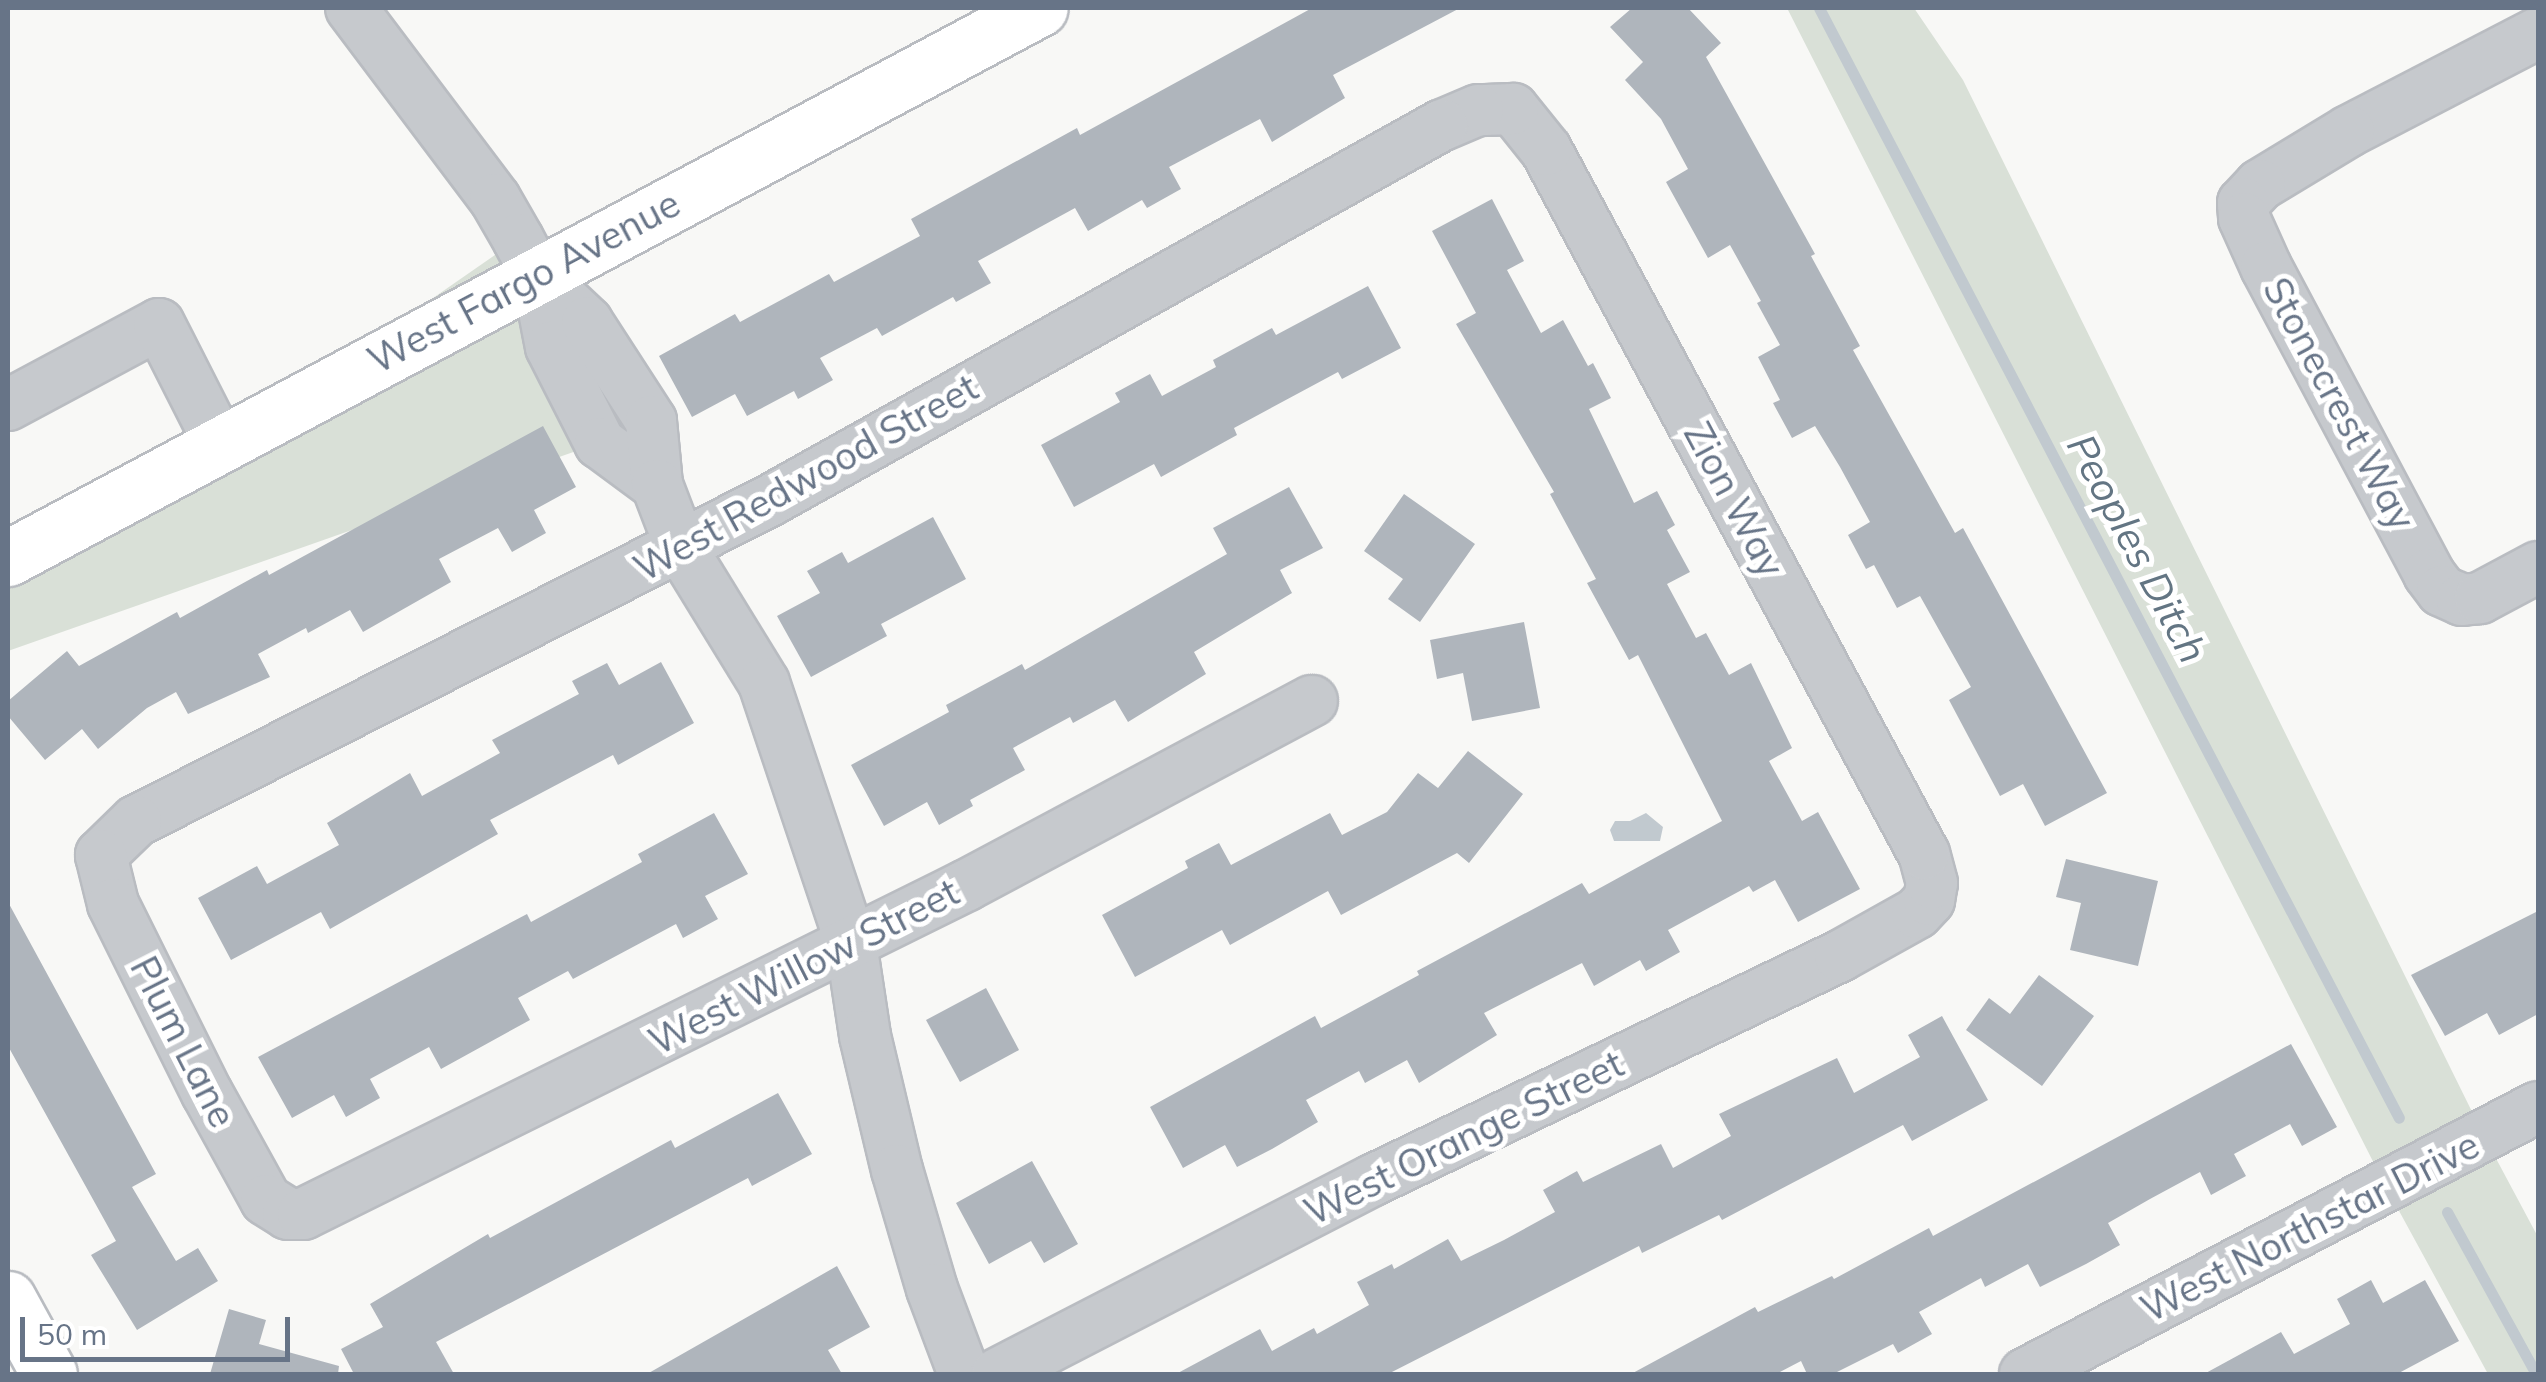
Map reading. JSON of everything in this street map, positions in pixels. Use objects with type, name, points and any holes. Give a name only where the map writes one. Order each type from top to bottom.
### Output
[{"type":"main road","name":"West Fargo Avenue","points":[[8,558],[1040,8]]},
{"type":"main road","points":[[8,1299],[48,1374]]},
{"type":"street","points":[[359,10],[495,199],[537,275],[550,348],[600,443],[657,486],[681,548],[764,683],[851,943],[865,1036],[896,1170],[932,1289],[964,1374]]},
{"type":"street","name":"Stonecrest Way","points":[[2538,33],[2350,131],[2260,184],[2243,203],[2244,218],[2266,266],[2429,574],[2451,598],[2480,598],[2538,567]]},
{"type":"street","name":"West Redwood Street","points":[[101,855],[136,821],[681,548],[1442,125],[1478,110],[1513,109]]},
{"type":"street","name":"Zion Way","points":[[1513,109],[1546,150],[1924,854],[1932,883],[1929,900]]},
{"type":"street","points":[[8,404],[159,324],[220,444]]},
{"type":"street","name":"West Willow Street","points":[[288,1214],[302,1214],[356,1191],[851,943],[1312,701]]},
{"type":"street","name":"Plum Lane","points":[[101,855],[114,904],[207,1093],[266,1200],[288,1214]]},
{"type":"street","name":"West Orange Street","points":[[997,1374],[1373,1180],[1840,956],[1916,914],[1929,900]]},
{"type":"street","name":"West Northstar Drive","points":[[2025,1374],[2538,1107]]},
{"type":"shaded area","points":[[1787,8],[1914,8],[1963,80],[2484,1136],[2538,1237],[2538,1374],[2488,1374],[2386,1187]]},
{"type":"shaded area","points":[[530,224],[657,485],[599,443],[8,651],[8,538],[315,380],[518,239]]},
{"type":"shaded area","points":[[1646,813],[1663,827],[1660,841],[1614,841],[1610,830],[1615,821],[1630,821]]},
{"type":"building","points":[[1312,8],[1460,8],[1333,75],[1345,98],[1272,142],[1260,119],[1169,167],[1181,189],[1147,208],[1142,200],[1088,231],[1075,208],[978,261],[991,283],[956,302],[953,297],[882,336],[877,328],[820,358],[833,380],[798,399],[794,391],[747,416],[735,394],[692,417],[659,356],[735,314],[740,322],[829,274],[834,282],[920,236],[911,219],[1077,128],[1080,135]]},
{"type":"building","points":[[1632,8],[1688,8],[1721,43],[1706,57],[1815,254],[1811,256],[1860,346],[1853,350],[1955,533],[1963,528],[2107,793],[2045,826],[2023,784],[2000,796],[1949,700],[1971,687],[1920,596],[1897,608],[1874,565],[1866,569],[1848,535],[1870,522],[1840,467],[1815,426],[1792,438],[1773,403],[1780,400],[1758,357],[1780,345],[1757,303],[1761,301],[1730,245],[1708,258],[1666,182],[1688,169],[1661,119],[1625,80],[1643,62],[1610,27]]},
{"type":"building","points":[[1492,199],[1524,261],[1507,270],[1541,333],[1563,320],[1588,366],[1593,363],[1611,398],[1589,409],[1634,503],[1657,491],[1675,525],[1667,530],[1690,572],[1667,584],[1696,638],[1706,633],[1729,675],[1751,663],[1792,748],[1769,761],[1802,821],[1818,812],[1860,889],[1798,922],[1775,880],[1753,892],[1749,886],[1668,930],[1680,952],[1646,971],[1640,960],[1594,986],[1582,963],[1484,1013],[1497,1035],[1419,1083],[1407,1060],[1365,1083],[1359,1071],[1306,1100],[1318,1122],[1272,1149],[1237,1167],[1225,1145],[1183,1168],[1150,1107],[1315,1016],[1321,1028],[1419,975],[1417,971],[1582,883],[1589,894],[1722,821],[1638,655],[1629,660],[1587,583],[1596,579],[1550,494],[1554,492],[1456,324],[1476,313],[1432,231]]},
{"type":"building","points":[[1368,286],[1401,348],[1342,379],[1338,372],[1234,428],[1237,435],[1161,477],[1154,464],[1074,507],[1041,445],[1120,402],[1115,393],[1150,374],[1162,396],[1216,367],[1213,360],[1272,328],[1276,335]]},
{"type":"building","points":[[543,426],[576,487],[534,510],[546,533],[512,552],[498,528],[439,559],[451,582],[363,632],[350,610],[308,633],[306,628],[258,654],[270,677],[188,714],[176,692],[147,708],[98,749],[82,729],[45,760],[8,716],[8,701],[67,651],[79,666],[177,612],[180,618],[267,570],[269,575]]},
{"type":"building","points":[[1289,487],[1323,548],[1280,570],[1292,593],[1194,652],[1206,674],[1128,722],[1115,700],[1073,723],[1070,717],[1013,748],[1025,770],[970,800],[973,806],[939,825],[927,802],[884,826],[851,765],[949,712],[946,705],[1022,664],[1025,670],[1227,554],[1213,528]]},
{"type":"building","points":[[1404,494],[1475,544],[1420,622],[1388,599],[1403,579],[1364,551]]},
{"type":"building","points":[[933,517],[966,579],[881,624],[887,636],[811,677],[777,616],[820,593],[807,571],[842,552],[848,563]]},
{"type":"building","points":[[1524,622],[1540,708],[1472,721],[1463,673],[1437,679],[1430,640]]},
{"type":"building","points":[[661,662],[694,723],[618,765],[613,755],[490,820],[498,834],[330,929],[321,912],[231,960],[198,898],[257,866],[267,884],[339,845],[327,823],[410,773],[422,796],[500,753],[492,740],[579,694],[572,681],[607,663],[619,685]]},
{"type":"building","points":[[1468,751],[1523,794],[1469,863],[1457,853],[1341,915],[1328,891],[1230,945],[1222,930],[1135,977],[1102,915],[1188,868],[1185,861],[1219,843],[1231,865],[1330,813],[1342,835],[1387,812],[1418,773],[1438,788]]},
{"type":"building","points":[[714,813],[748,874],[705,896],[718,919],[683,938],[676,924],[573,979],[568,971],[518,998],[530,1020],[441,1069],[429,1047],[370,1079],[380,1098],[346,1117],[334,1095],[292,1118],[258,1057],[527,914],[531,922],[642,862],[638,854]]},
{"type":"building","points":[[2066,859],[2158,881],[2138,966],[2070,950],[2081,903],[2056,897]]},
{"type":"building","points":[[8,902],[156,1174],[132,1187],[176,1261],[198,1248],[218,1281],[137,1330],[91,1255],[116,1241],[8,1046]]},
{"type":"building","points":[[2538,911],[2538,1014],[2499,1035],[2487,1013],[2445,1036],[2411,975]]},
{"type":"building","points":[[2039,975],[2094,1016],[2042,1086],[1966,1030],[1989,998],[2010,1014]]},
{"type":"building","points":[[986,988],[1019,1050],[960,1082],[926,1020]]},
{"type":"building","points":[[1942,1016],[1988,1100],[1912,1141],[1903,1125],[1722,1220],[1719,1215],[1642,1253],[1639,1246],[1388,1374],[1176,1374],[1260,1329],[1272,1351],[1314,1328],[1317,1334],[1369,1305],[1357,1282],[1392,1264],[1394,1269],[1448,1239],[1461,1261],[1504,1240],[1555,1212],[1543,1190],[1577,1171],[1583,1182],[1661,1144],[1673,1168],[1731,1136],[1719,1114],[1837,1058],[1854,1093],[1920,1057],[1908,1035]]},
{"type":"building","points":[[2291,1044],[2337,1127],[2302,1146],[2290,1124],[2234,1154],[2246,1176],[2211,1195],[2200,1172],[2108,1223],[2120,1245],[2040,1287],[2028,1264],[1985,1287],[1981,1278],[1919,1312],[1932,1334],[1898,1353],[1893,1344],[1833,1374],[1807,1374],[1801,1361],[1776,1374],[1631,1374],[1755,1307],[1758,1312],[1832,1276],[1834,1279],[1929,1228],[1933,1236]]},
{"type":"building","points":[[778,1093],[812,1154],[752,1186],[748,1178],[436,1342],[454,1374],[354,1374],[341,1349],[383,1327],[370,1304],[488,1234],[490,1238],[671,1140],[675,1148]]},
{"type":"building","points":[[1032,1161],[1078,1244],[1044,1263],[1031,1241],[989,1264],[956,1203]]},
{"type":"building","points":[[837,1266],[870,1327],[828,1350],[842,1374],[647,1374]]},
{"type":"building","points":[[2371,1280],[2383,1303],[2425,1280],[2459,1341],[2397,1374],[2204,1374],[2281,1332],[2294,1354],[2350,1324],[2337,1299]]},
{"type":"building","points":[[229,1309],[266,1320],[259,1344],[339,1366],[338,1374],[210,1374]]},
{"type":"waterway","name":"Peoples Ditch","points":[[1819,8],[2399,1118]]},
{"type":"waterway","name":"Peoples Ditch","points":[[2447,1212],[2536,1374]]}]
